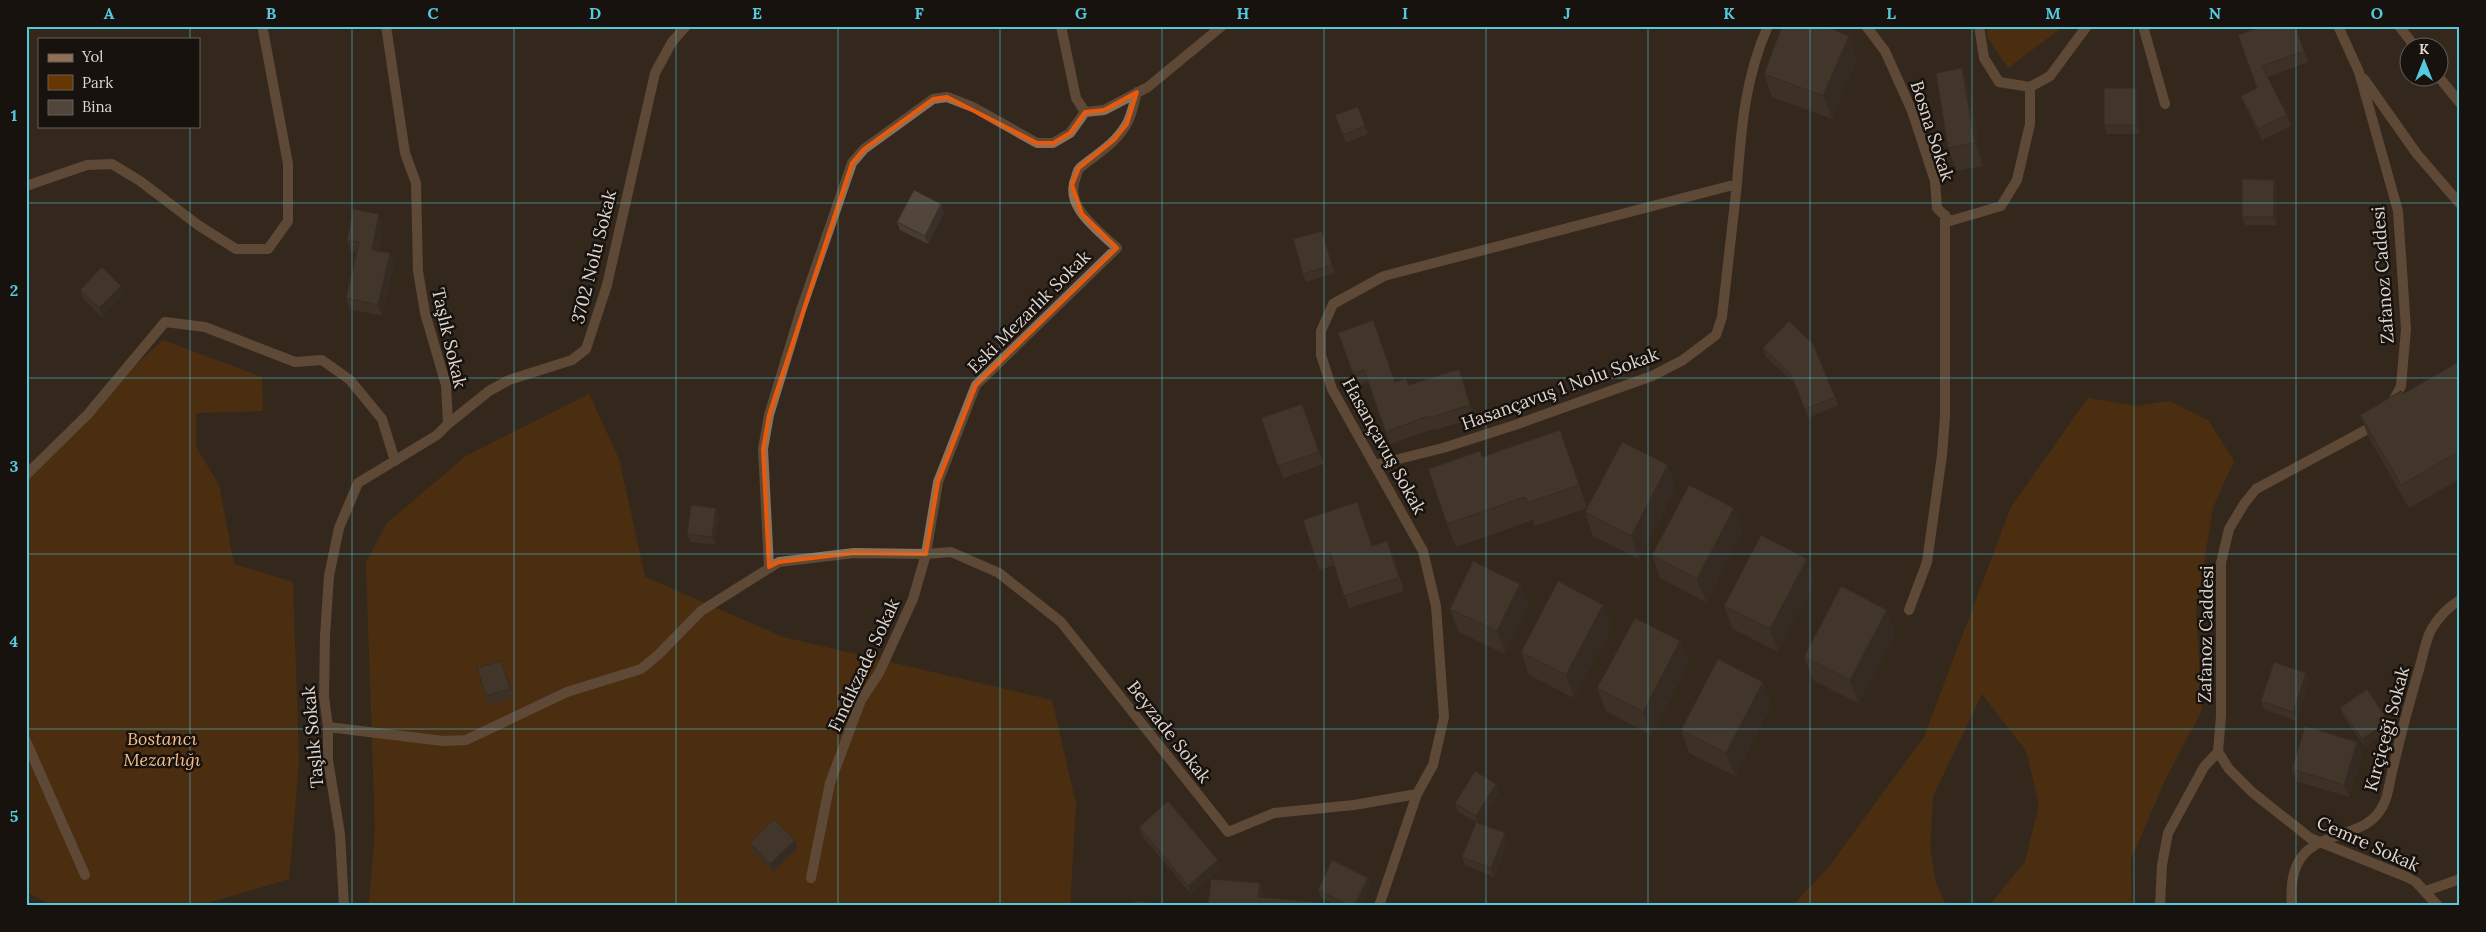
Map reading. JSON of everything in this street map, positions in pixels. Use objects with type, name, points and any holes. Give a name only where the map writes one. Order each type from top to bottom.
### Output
[{"type":"street","name":"Taşlık Sokak","points":[[344,906],[340,834],[328,760],[328,727],[324,697],[325,636],[329,576],[339,528],[358,483],[437,435],[448,424],[446,385],[425,313],[418,271],[416,183],[404,153],[386,26]]},
{"type":"street","name":"3702 Nolu Sokak","points":[[448,424],[489,391],[502,384],[572,360],[586,349],[607,285],[655,73],[672,42],[686,26]]},
{"type":"street","points":[[1061,26],[1076,98],[1085,112]]},
{"type":"street","points":[[769,567],[763,449],[769,415],[801,310],[852,163],[864,149],[933,99],[947,97],[973,107],[1037,143],[1053,143],[1070,133],[1085,112],[1104,110],[1148,87],[1222,26]]},
{"type":"street","points":[[1736,184],[1742,124],[1750,74],[1768,26]]},
{"type":"street","name":"Bosna Sokak","points":[[1866,26],[1885,52],[1912,111],[1935,181],[1937,208],[1944,215],[1945,416],[1942,455],[1927,562],[1909,610]]},
{"type":"street","points":[[1980,26],[1984,58],[1999,82],[2030,87],[2050,76],[2087,26]]},
{"type":"street","points":[[2143,26],[2165,104]]},
{"type":"street","name":"Zafanoz Caddesi","points":[[2218,752],[2221,716],[2221,563],[2229,529],[2244,504],[2256,489],[2374,427],[2388,413],[2401,386],[2406,329],[2398,211],[2359,72],[2338,26]]},
{"type":"street","points":[[2399,26],[2408,38]]},
{"type":"street","points":[[26,186],[87,165],[112,164],[140,181],[198,225],[236,249],[268,249],[288,221],[288,164],[263,30]]},
{"type":"street","points":[[2359,72],[2417,154],[2460,204]]},
{"type":"street","points":[[1944,215],[1950,221],[2001,206],[2017,180],[2030,124],[2030,87]]},
{"type":"street","points":[[2447,88],[2460,104]]},
{"type":"street","name":"Eski Mezarlık Sokak","points":[[926,554],[938,482],[976,385],[1116,248],[1082,214],[1073,196],[1072,185],[1080,168],[1114,140],[1127,124],[1137,92]]},
{"type":"street","name":"Hasançavuş Sokak","points":[[1379,906],[1417,794],[1433,764],[1444,718],[1436,606],[1423,551],[1332,389],[1322,355],[1322,331],[1333,304],[1384,276],[1736,184]]},
{"type":"street","name":"Hasançavuş 1 Nolu Sokak","points":[[1375,464],[1443,448],[1515,426],[1652,376],[1683,360],[1716,335],[1722,317],[1736,184]]},
{"type":"street","points":[[26,475],[88,414],[165,322],[205,327],[295,362],[322,360],[350,380],[382,419],[395,460]]},
{"type":"street","name":"Beyzade Sokak","points":[[926,554],[951,552],[999,573],[1061,622],[1228,832],[1274,813],[1354,805],[1417,794]]},
{"type":"street","points":[[328,727],[443,742],[466,740],[567,692],[641,669],[659,654],[700,610],[779,562],[854,553],[926,554]]},
{"type":"street","name":"Fındıkzade Sokak","points":[[811,878],[830,783],[861,700],[879,673],[913,600],[926,554]]},
{"type":"street","name":"Kırçiçeği Sokak","points":[[2292,906],[2290,890],[2293,872],[2299,860],[2319,842],[2359,827],[2374,818],[2385,802],[2405,714],[2430,632],[2439,618],[2460,600]]},
{"type":"street","points":[[26,741],[85,875]]},
{"type":"street","points":[[2160,906],[2162,865],[2168,833],[2204,767],[2218,752]]},
{"type":"street","name":"Cemre Sokak","points":[[2218,752],[2229,769],[2252,792],[2310,838],[2407,877],[2426,891],[2438,906]]},
{"type":"street","points":[[2426,891],[2460,879]]},
{"type":"highlighted area","points":[[1137,92],[1127,124],[1114,140],[1079,168],[1072,185],[1082,214],[1117,248],[976,385],[938,482],[926,554],[854,553],[779,562],[769,567],[763,449],[769,415],[852,163],[864,149],[933,99],[947,97],[1037,143],[1053,143],[1070,133],[1085,112],[1104,110]]},
{"type":"green space","points":[[1988,26],[2058,26],[2057,31],[2008,68],[1987,37]]},
{"type":"green space","name":"Bostancı Mezarlığı","points":[[163,340],[262,377],[263,411],[196,413],[196,447],[219,485],[234,564],[293,582],[299,762],[289,879],[200,905],[53,906],[26,892],[26,467]]},
{"type":"green space","points":[[589,394],[619,459],[645,577],[783,637],[1052,700],[1076,804],[1070,906],[369,906],[375,829],[366,562],[387,523],[466,456]]},
{"type":"green space","points":[[2088,398],[2138,406],[2169,401],[2208,420],[2234,461],[2213,507],[2196,610],[2202,710],[2165,780],[2131,859],[2132,906],[1989,906],[2025,862],[2039,804],[2026,751],[1982,694],[1933,796],[1930,849],[1936,884],[1947,906],[1792,906],[1828,868],[1924,737],[2011,507]]},
{"type":"building","points":[[1782,26],[1824,26],[1849,36],[1823,96],[1764,74]]},
{"type":"building","points":[[2263,26],[2295,26],[2304,51],[2262,66],[2287,115],[2258,129],[2241,96],[2257,88],[2238,35]]},
{"type":"building","points":[[1962,68],[1975,143],[1948,148],[1936,73]]},
{"type":"building","points":[[2104,88],[2136,88],[2136,125],[2104,125]]},
{"type":"building","points":[[1358,107],[1365,126],[1343,135],[1335,115]]},
{"type":"building","points":[[2242,179],[2274,180],[2274,217],[2242,217]]},
{"type":"building","points":[[914,190],[941,204],[925,236],[897,222]]},
{"type":"building","points":[[353,209],[379,214],[372,250],[390,253],[378,305],[346,298],[359,242],[347,240]]},
{"type":"building","points":[[1322,231],[1332,265],[1303,274],[1293,239]]},
{"type":"building","points":[[102,267],[121,286],[99,308],[80,290]]},
{"type":"building","points":[[1373,320],[1395,382],[1406,378],[1409,385],[1459,369],[1470,405],[1429,418],[1428,416],[1386,432],[1364,370],[1353,373],[1338,333]]},
{"type":"building","points":[[1789,321],[1813,344],[1835,397],[1805,409],[1791,375],[1763,348]]},
{"type":"building","points":[[2460,361],[2460,451],[2401,485],[2360,415],[2401,391],[2403,394]]},
{"type":"building","points":[[1302,404],[1319,452],[1278,466],[1261,418]]},
{"type":"building","points":[[1560,430],[1579,485],[1527,503],[1525,497],[1447,524],[1428,469],[1480,451],[1482,457]]},
{"type":"building","points":[[1622,442],[1668,465],[1631,536],[1585,512]]},
{"type":"building","points":[[1689,485],[1734,508],[1697,579],[1652,555]]},
{"type":"building","points":[[1357,502],[1372,546],[1387,541],[1399,578],[1344,596],[1330,552],[1315,557],[1303,520]]},
{"type":"building","points":[[691,505],[716,508],[712,537],[687,534]]},
{"type":"building","points":[[1761,535],[1807,559],[1770,629],[1724,606]]},
{"type":"building","points":[[1473,561],[1520,584],[1497,631],[1450,609]]},
{"type":"building","points":[[1558,581],[1603,605],[1566,675],[1521,652]]},
{"type":"building","points":[[1841,586],[1887,610],[1850,680],[1804,657]]},
{"type":"building","points":[[1635,618],[1680,641],[1643,712],[1597,688]]},
{"type":"building","points":[[1718,659],[1763,682],[1726,753],[1681,730]]},
{"type":"building","points":[[501,661],[510,689],[486,696],[477,668]]},
{"type":"building","points":[[2274,662],[2306,673],[2293,712],[2261,701]]},
{"type":"building","points":[[2367,689],[2388,721],[2362,739],[2340,708]]},
{"type":"building","points":[[2305,726],[2357,742],[2344,785],[2292,769]]},
{"type":"building","points":[[1475,771],[1496,784],[1476,816],[1455,803]]},
{"type":"building","points":[[1168,801],[1218,860],[1188,886],[1139,827]]},
{"type":"building","points":[[774,819],[795,840],[770,864],[750,843]]},
{"type":"building","points":[[1476,822],[1505,833],[1491,868],[1462,857]]},
{"type":"building","points":[[1332,860],[1368,878],[1354,906],[1350,906],[1318,890]]},
{"type":"building","points":[[1211,879],[1260,883],[1258,897],[1335,904],[1334,906],[1208,906]]},
{"type":"building","points":[[1135,901],[1179,906],[1134,906]]}]
